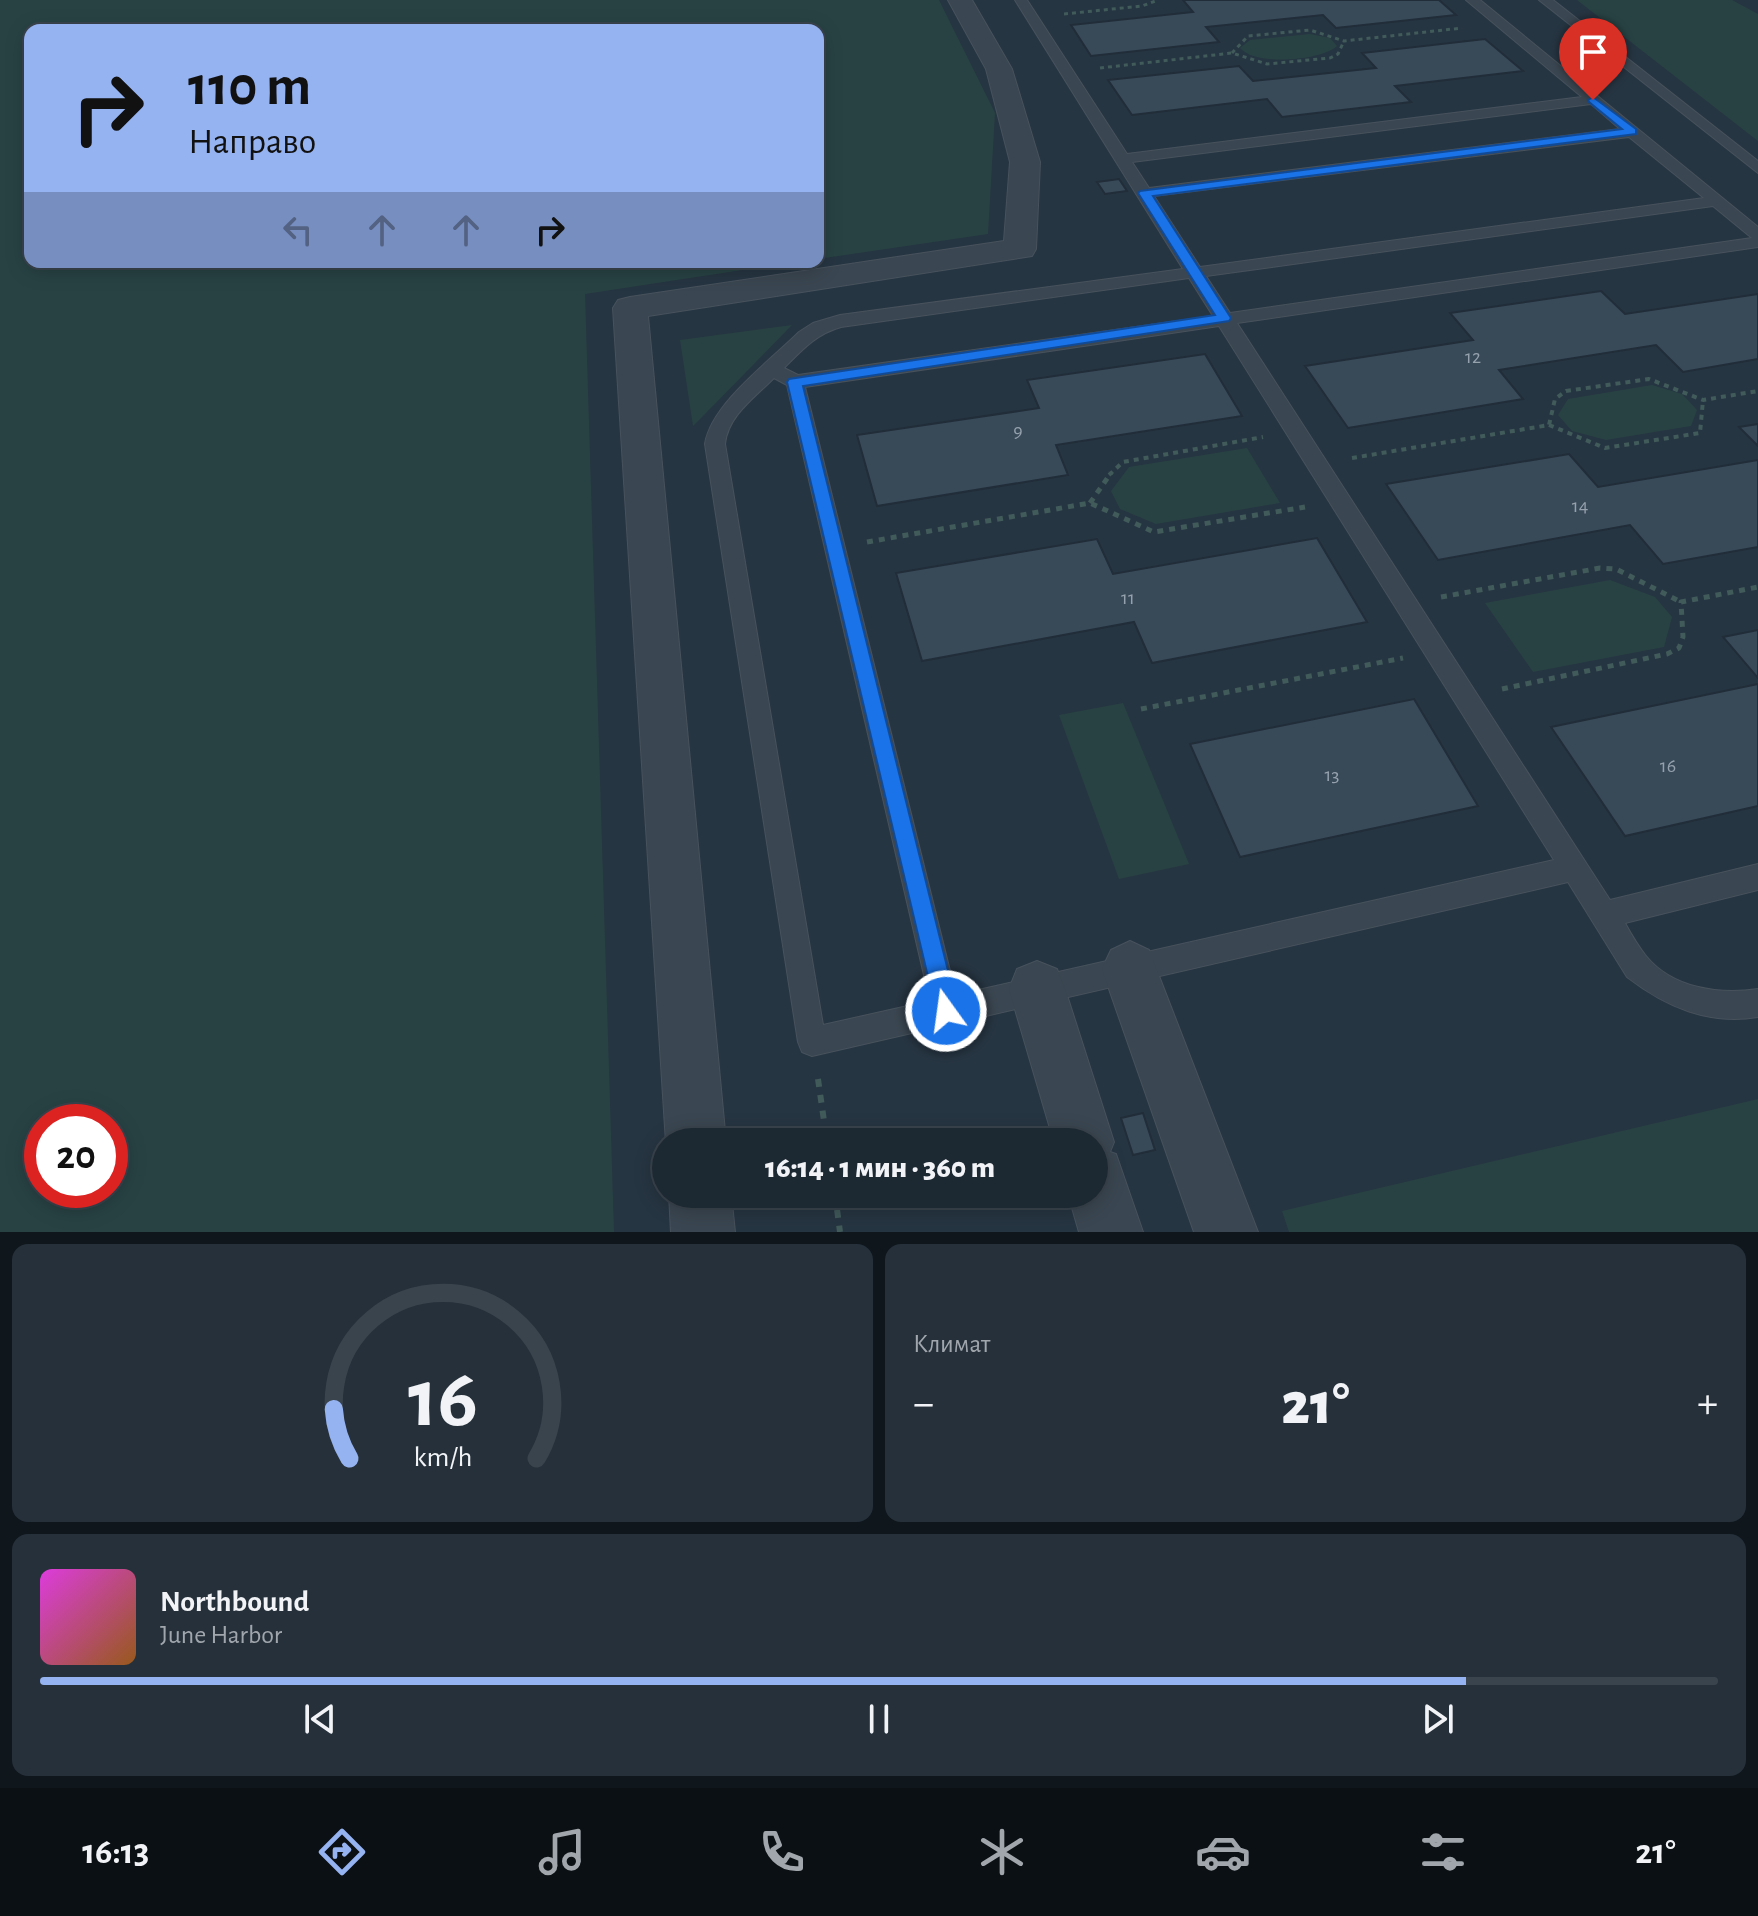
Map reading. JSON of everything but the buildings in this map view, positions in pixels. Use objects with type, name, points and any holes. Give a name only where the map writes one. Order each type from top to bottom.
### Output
[{"type":"street","points":[[695,1128],[630,308],[1020,249],[1025,162],[999,69],[960,0]]},
{"type":"street","points":[[1130,969],[1226,1232]]},
{"type":"street","points":[[1037,989],[1080,1128]]},
{"type":"street","points":[[701,1208],[703,1232]]},
{"type":"street","points":[[1104,1208],[1111,1232]]},
{"type":"lane","points":[[1021,0],[1637,967],[1679,995],[1724,1009],[1758,1003]]},
{"type":"lane","points":[[1472,0],[1758,235]]},
{"type":"lane","points":[[1545,0],[1758,168]]},
{"type":"lane","points":[[1123,159],[1593,100]]},
{"type":"lane","points":[[1144,193],[1632,132]]},
{"type":"lane","points":[[1574,868],[812,1042],[715,444],[717,430],[726,415],[805,336],[819,327],[840,321],[1716,201]]},
{"type":"lane","points":[[772,369],[795,382],[1758,242]]},
{"type":"lane","points":[[795,382],[946,1011]]},
{"type":"lane","points":[[1604,915],[1758,877]]},
{"type":"path","points":[[1063,14],[1142,6],[1158,0]]},
{"type":"path","points":[[1232,53],[1243,37],[1276,33],[1310,30],[1344,41],[1470,27]]},
{"type":"path","points":[[1087,69],[1232,53],[1267,64],[1330,58],[1338,54],[1344,41]]},
{"type":"path","points":[[1549,425],[1555,399],[1566,391],[1649,379],[1703,400],[1758,391]]},
{"type":"path","points":[[1348,459],[1549,425],[1596,445],[1614,448],[1700,433],[1703,400]]},
{"type":"path","points":[[1090,503],[1112,471],[1123,462],[1267,436]]},
{"type":"path","points":[[863,543],[1090,503],[1154,532],[1310,507]]},
{"type":"path","points":[[1440,597],[1600,568],[1624,572],[1681,602],[1758,587]]},
{"type":"path","points":[[1501,689],[1667,654],[1679,648],[1683,637],[1681,602]]},
{"type":"path","points":[[1141,709],[1416,656]]},
{"type":"path","points":[[812,1042],[825,1128]]},
{"type":"path","points":[[837,1208],[840,1232]]},
{"type":"green space","points":[[0,0],[939,0],[995,113],[988,234],[824,258],[824,24],[24,24],[24,268],[756,268],[585,294],[614,1232],[0,1232]]},
{"type":"green space","points":[[1577,0],[1732,0],[1758,14],[1758,141]]},
{"type":"green space","points":[[1310,34],[1330,38],[1337,46],[1317,55],[1288,59],[1259,57],[1240,48],[1250,40]]},
{"type":"green space","points":[[792,325],[703,416],[693,426],[680,340]]},
{"type":"green space","points":[[1652,385],[1682,394],[1697,410],[1691,426],[1606,440],[1572,431],[1558,415],[1568,399]]},
{"type":"green space","points":[[1247,448],[1280,503],[1156,524],[1120,509],[1111,491],[1129,467]]},
{"type":"green space","points":[[1610,580],[1655,597],[1672,617],[1664,647],[1533,672],[1485,603]]},
{"type":"green space","points":[[1123,703],[1189,864],[1119,879],[1059,715]]},
{"type":"green space","points":[[1758,1099],[1758,1232],[1289,1232],[1282,1211]]},
{"type":"route","points":[[946,1011],[795,382],[1224,318],[1144,193],[1632,132],[1593,100]]}]
